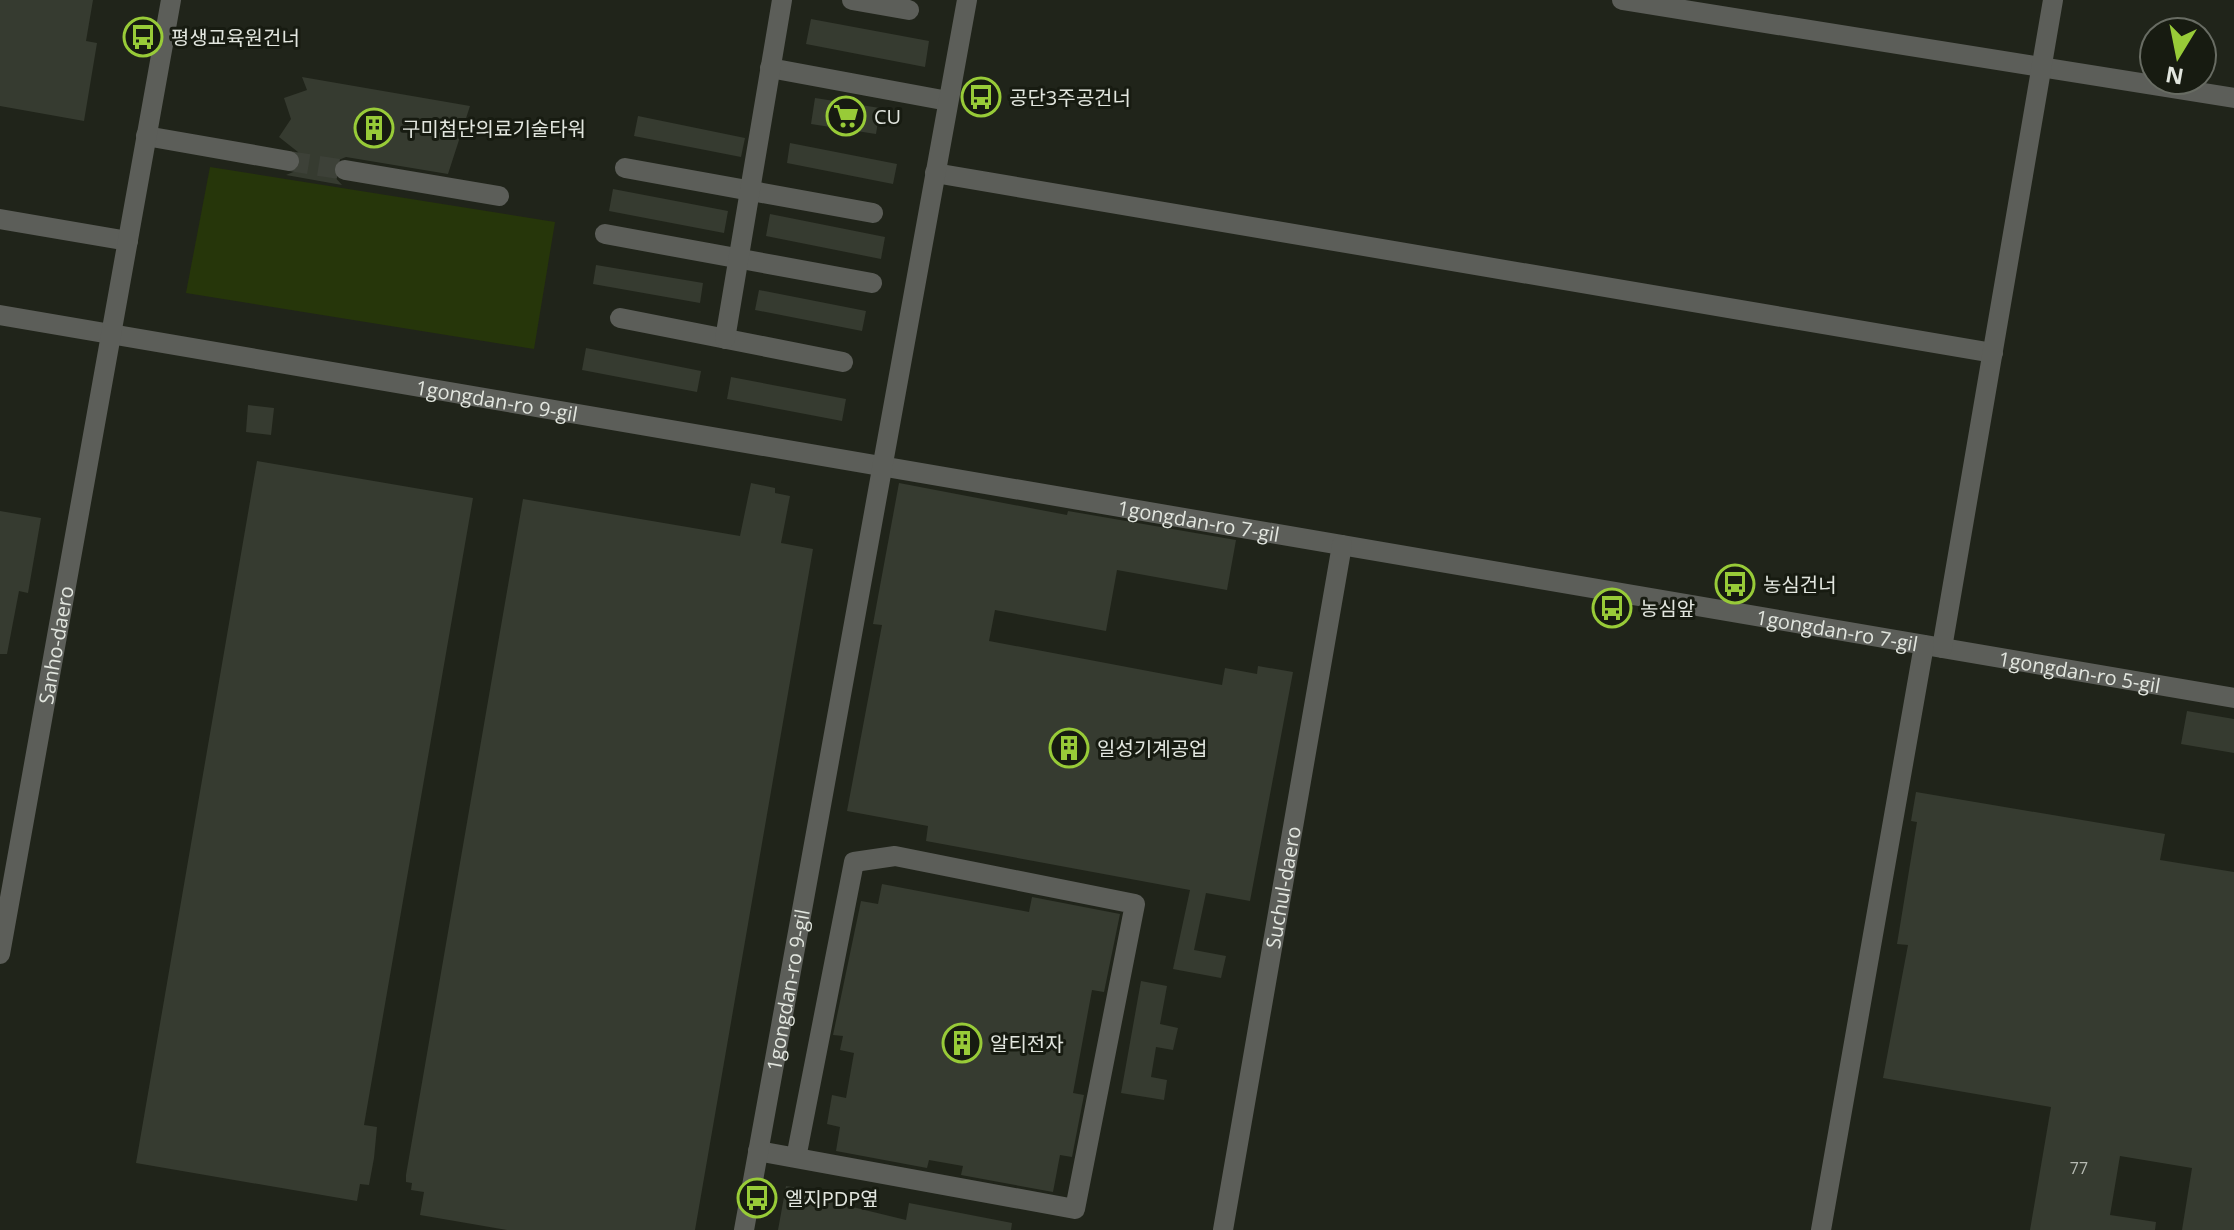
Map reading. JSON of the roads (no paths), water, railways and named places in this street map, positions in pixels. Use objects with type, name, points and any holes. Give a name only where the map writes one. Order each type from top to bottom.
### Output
[{"type":"street","name":"Sanho-daero","points":[[0,954],[171,0]]},
{"type":"street","points":[[725,339],[782,0]]},
{"type":"street","points":[[852,0],[909,10]]},
{"type":"street","name":"1gongdan-ro 9-gil","points":[[744,1230],[967,0]]},
{"type":"street","points":[[1622,0],[2234,98]]},
{"type":"street","name":"1gongdan-ro 7-gil","points":[[1821,1230],[1993,353],[2053,0]]},
{"type":"street","points":[[770,68],[948,101]]},
{"type":"street","points":[[146,136],[289,161]]},
{"type":"street","points":[[625,168],[873,213]]},
{"type":"street","points":[[345,170],[499,196]]},
{"type":"street","points":[[935,173],[1993,353]]},
{"type":"street","points":[[0,219],[128,241]]},
{"type":"street","points":[[605,234],[872,283]]},
{"type":"street","points":[[0,315],[111,334]]},
{"type":"street","points":[[620,318],[843,362]]},
{"type":"street","name":"1gongdan-ro 9-gil","points":[[111,334],[882,467]]},
{"type":"street","name":"1gongdan-ro 7-gil","points":[[882,467],[1933,647]]},
{"type":"street","name":"Suchul-daero","points":[[1223,1230],[1342,545]]},
{"type":"street","name":"1gongdan-ro 5-gil","points":[[1933,647],[2234,698]]},
{"type":"street","points":[[758,1151],[796,1158],[1075,1209],[1135,904],[895,856],[854,862],[796,1158]]},
{"type":"tunnel","points":[[289,161],[345,170]]},
{"type":"place","name":"평생교육원건너","points":[[143,37]]},
{"type":"place","name":"공단3주공건너","points":[[981,97]]},
{"type":"place","name":"CU","points":[[846,116]]},
{"type":"place","name":"구미첨단의료기술타워","points":[[374,128]]},
{"type":"place","name":"농심건너","points":[[1735,584]]},
{"type":"place","name":"농심앞","points":[[1612,608]]},
{"type":"place","name":"일성기계공업","points":[[1069,748]]},
{"type":"place","name":"알티전자","points":[[962,1043]]},
{"type":"place","name":"엘지PDP옆","points":[[757,1198]]}]
